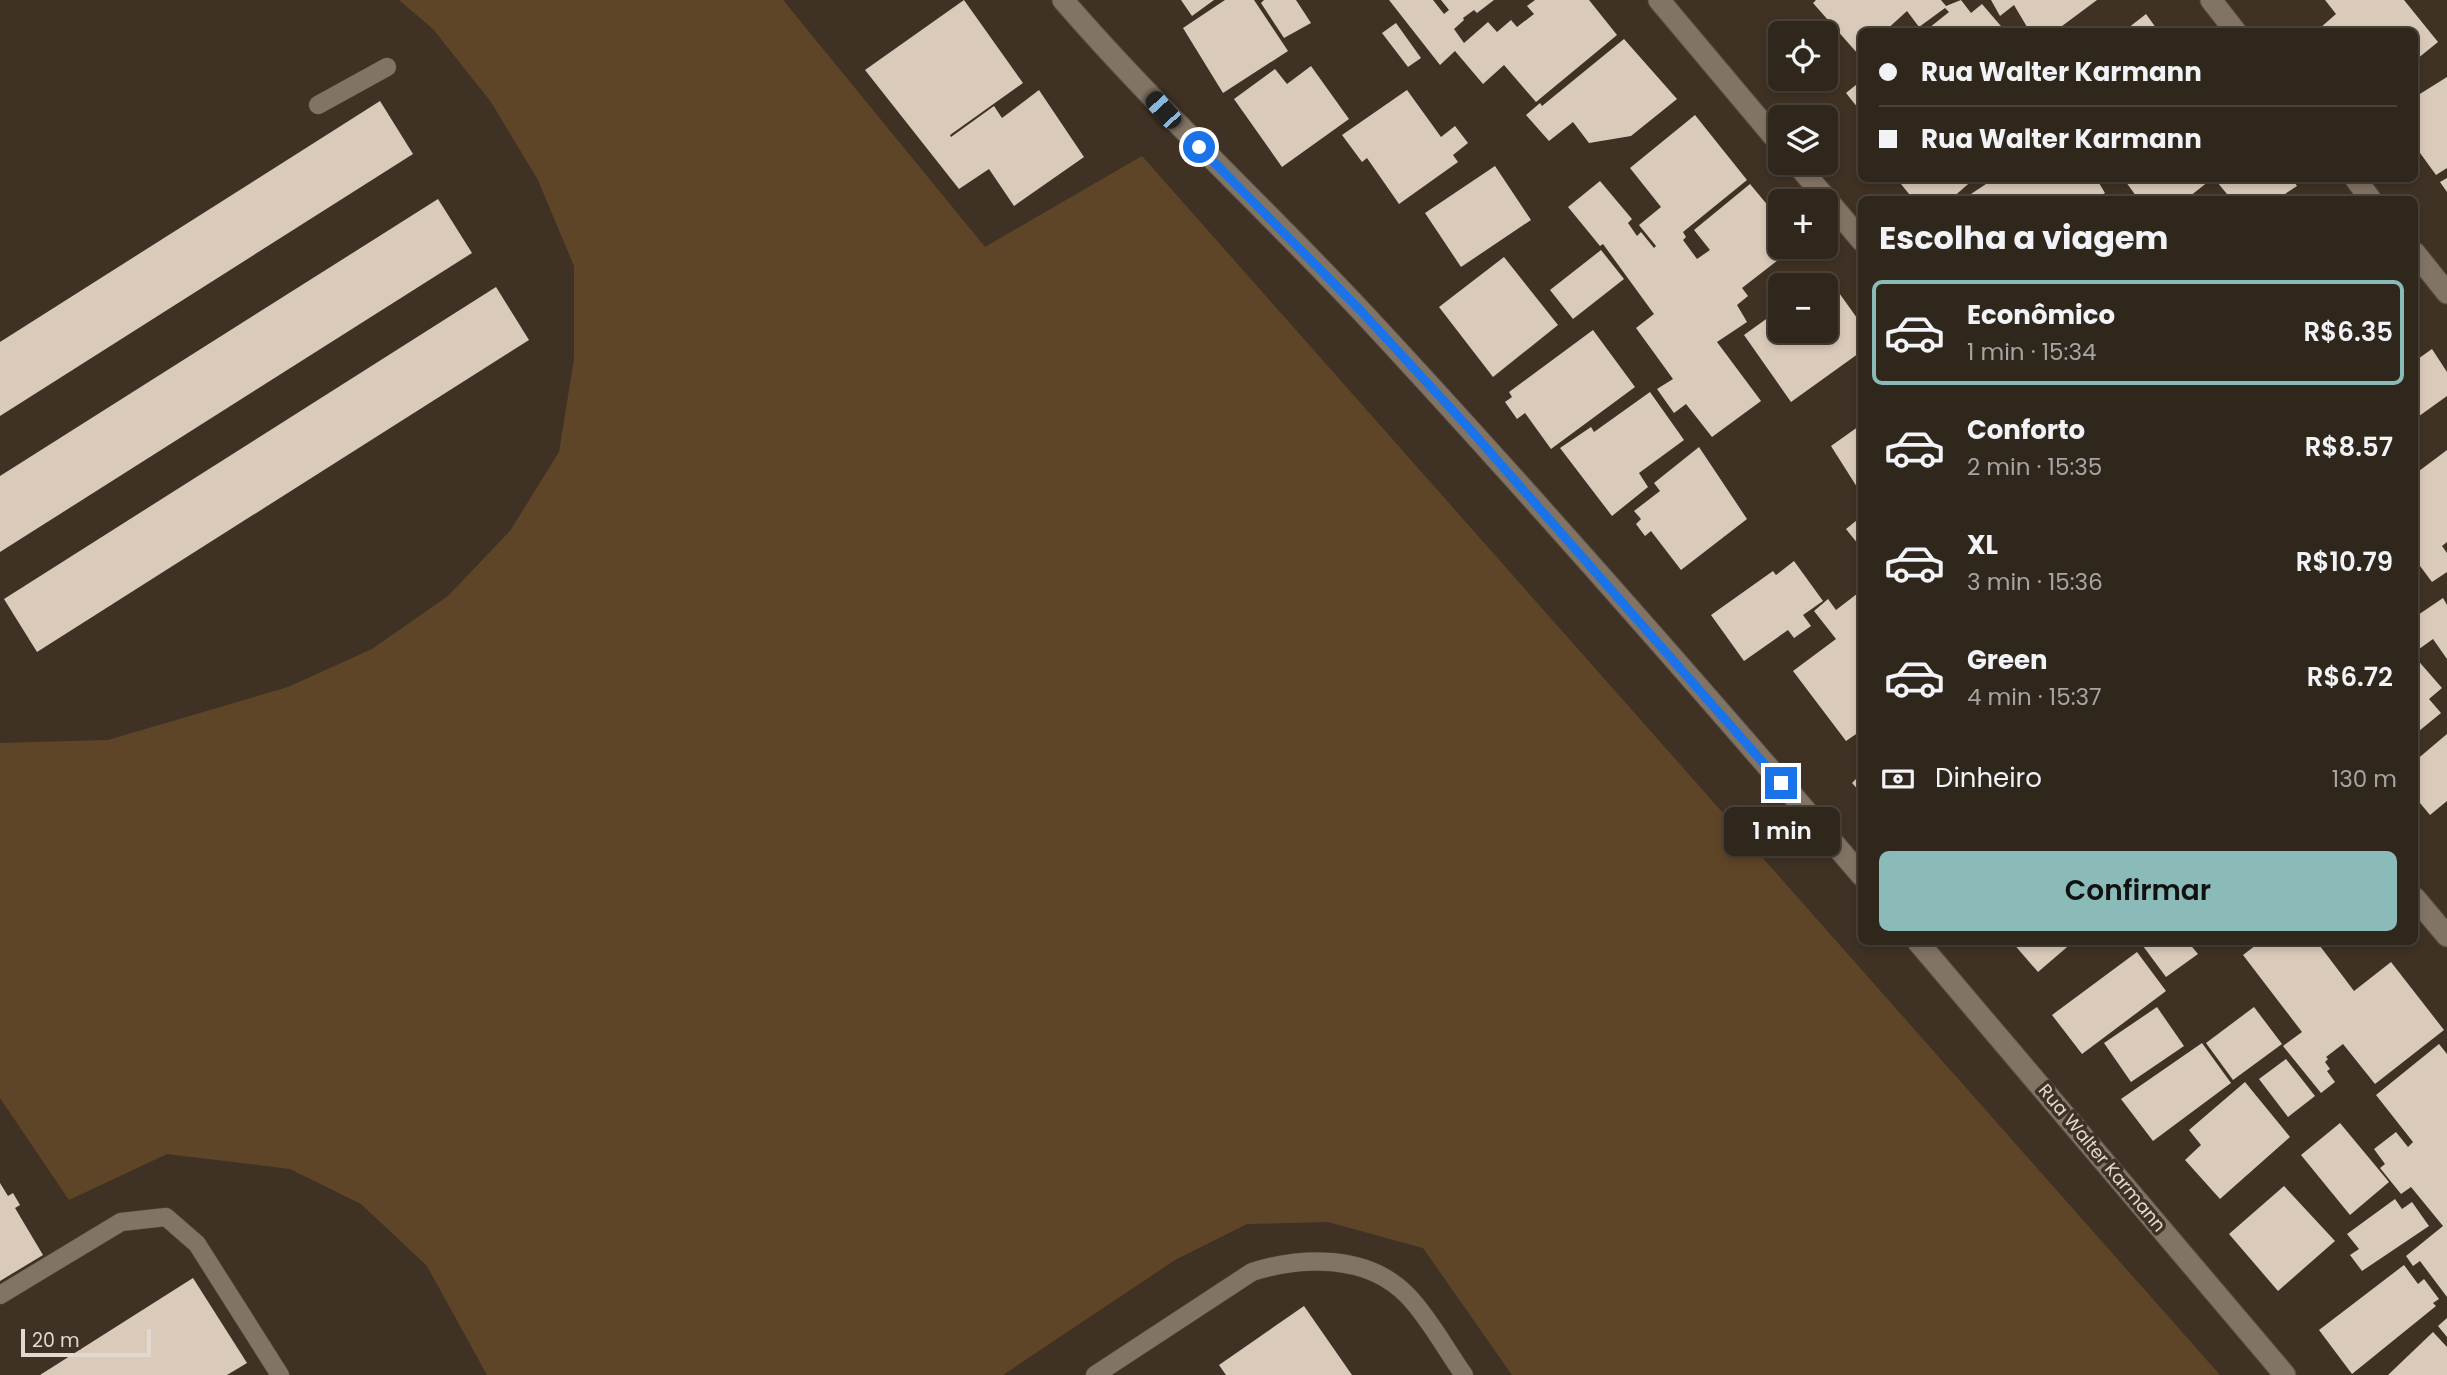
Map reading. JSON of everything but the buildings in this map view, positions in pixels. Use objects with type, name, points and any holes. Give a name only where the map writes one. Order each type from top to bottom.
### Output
[{"type":"street","points":[[1063,0],[1163,110],[1352,301],[1467,426],[1858,871]]},
{"type":"street","points":[[1659,0],[1768,130]]},
{"type":"street","points":[[2211,0],[2233,28]]},
{"type":"street","points":[[1806,175],[1858,236]]},
{"type":"street","points":[[2418,258],[2447,293]]},
{"type":"street","points":[[2418,902],[2447,936]]},
{"type":"street","name":"Rua Walter Karmann","points":[[1921,945],[2284,1375]]},
{"type":"lane","points":[[318,105],[387,67]]},
{"type":"lane","points":[[0,1295],[121,1222],[166,1217],[197,1244],[280,1375]]},
{"type":"lane","points":[[1095,1375],[1252,1272],[1282,1263],[1312,1260],[1342,1264],[1365,1271],[1408,1296],[1464,1375]]},
{"type":"shaded area","points":[[399,0],[783,0],[985,247],[1142,156],[2220,1375],[1512,1375],[1423,1248],[1328,1222],[1247,1224],[1175,1260],[1003,1375],[487,1375],[427,1266],[361,1204],[290,1169],[167,1154],[69,1200],[0,1098],[0,743],[108,740],[288,687],[372,649],[448,596],[510,531],[559,452],[574,359],[574,266],[538,180],[491,102],[433,29]]},
{"type":"route","points":[[1199,147],[1361,311],[1467,426],[1781,783]]}]
